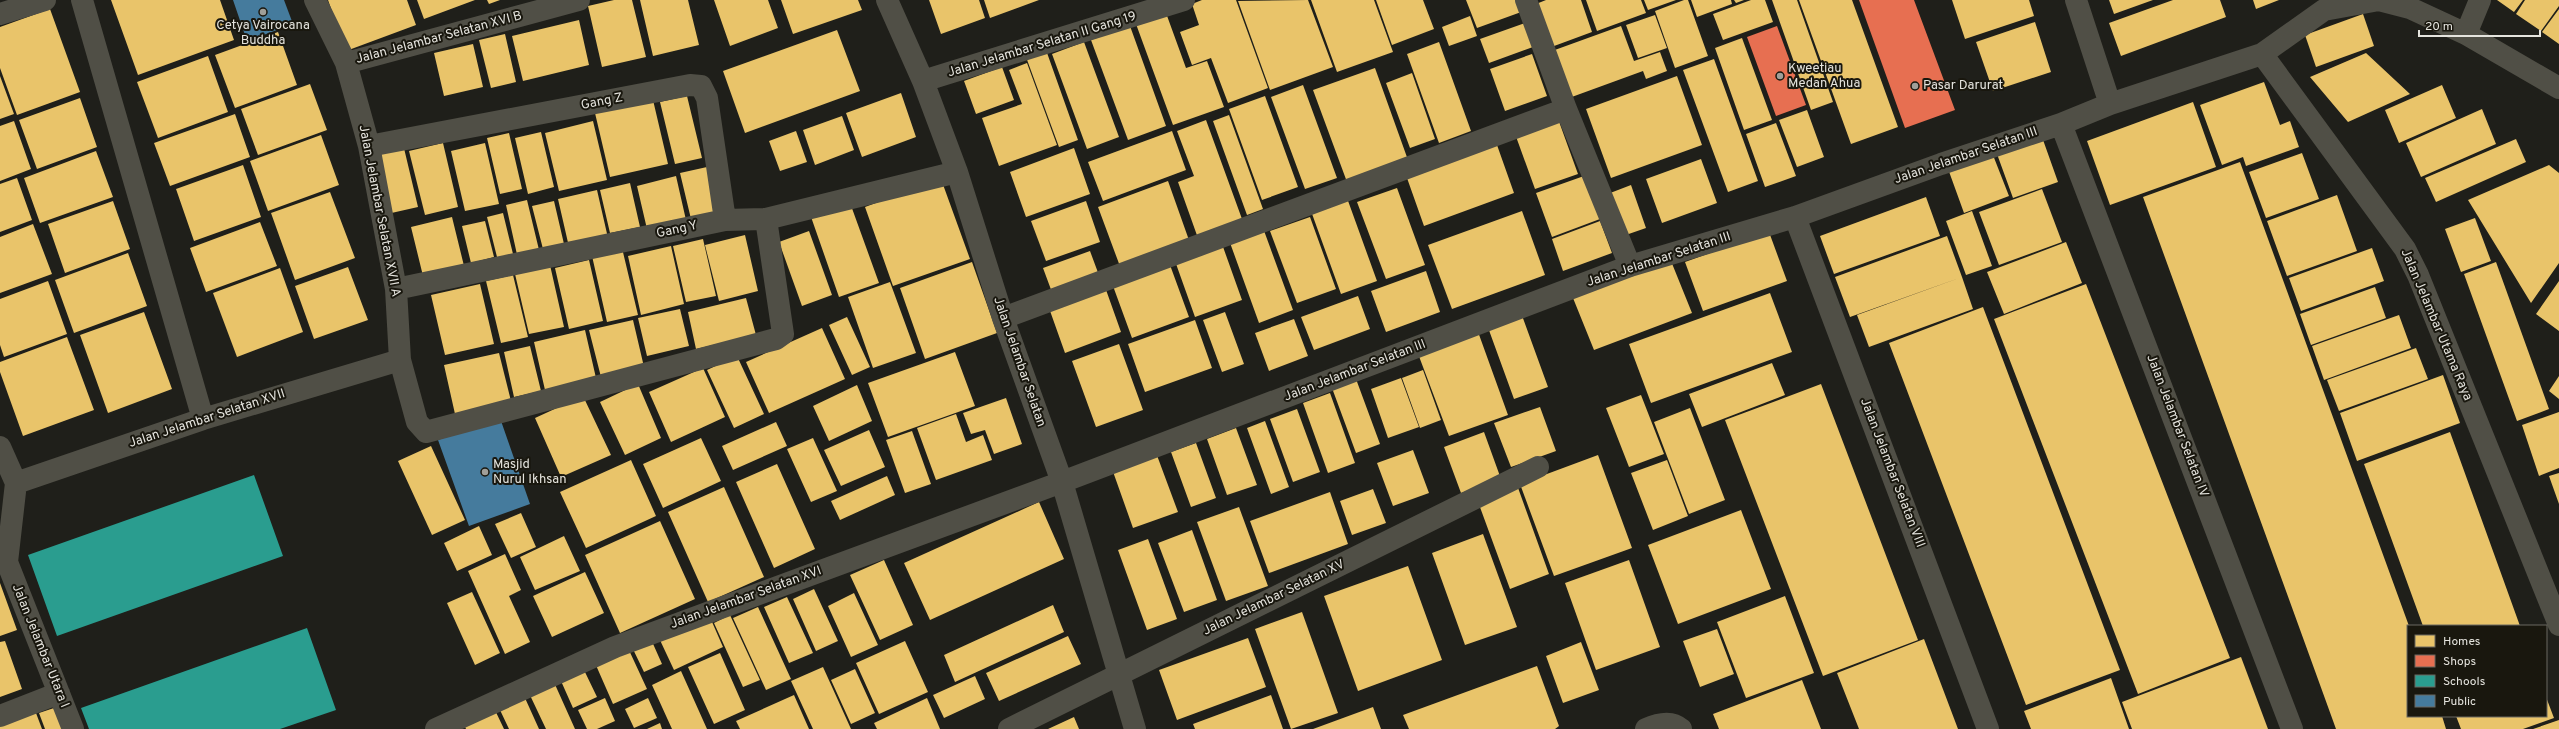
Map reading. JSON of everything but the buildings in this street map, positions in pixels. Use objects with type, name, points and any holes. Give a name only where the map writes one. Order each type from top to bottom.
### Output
[{"type":"street","points":[[0,14],[45,0]]},
{"type":"street","points":[[82,0],[203,419]]},
{"type":"street","name":"Jalan Jelambar Selatan XVII A","points":[[315,0],[346,63],[369,146],[396,289],[400,360],[417,422],[426,432],[776,339],[783,334],[766,219]]},
{"type":"street","name":"Jalan Jelambar Selatan XVI B","points":[[346,63],[579,0]]},
{"type":"street","name":"Jalan Jelambar Selatan","points":[[887,0],[923,81],[956,172],[1003,318],[1062,482],[1120,674],[1135,729]]},
{"type":"street","name":"Jalan Jelambar Selatan II Gang 19","points":[[923,81],[1184,0]]},
{"type":"street","points":[[1526,0],[1566,109],[1630,266]]},
{"type":"street","points":[[2076,0],[2110,104]]},
{"type":"street","name":"Jalan Jelambar Selatan III","points":[[1062,482],[1630,266],[1795,217],[2061,124],[2110,104],[2262,54],[2324,10],[2379,0],[2410,8],[2466,34],[2559,88]]},
{"type":"street","points":[[2466,34],[2480,0]]},
{"type":"street","name":"Jalan Jelambar Utama Raya","points":[[2262,54],[2405,249],[2418,275],[2559,625]]},
{"type":"street","name":"Gang Z","points":[[369,146],[690,85],[701,86],[707,98],[725,220]]},
{"type":"street","points":[[1003,318],[1566,109]]},
{"type":"street","name":"Jalan Jelambar Selatan IV","points":[[2061,124],[2292,729]]},
{"type":"street","name":"Gang Y","points":[[396,289],[725,220],[766,219],[956,172]]},
{"type":"street","name":"Jalan Jelambar Selatan VIII","points":[[1795,217],[1988,729]]},
{"type":"street","name":"Jalan Jelambar Selatan XVII","points":[[16,483],[203,419],[400,360]]},
{"type":"street","points":[[0,447],[16,483]]},
{"type":"street","name":"Jalan Jelambar Selatan XV","points":[[1009,729],[1538,467]]},
{"type":"street","name":"Jalan Jelambar Selatan XVI","points":[[436,729],[615,646],[1062,482]]},
{"type":"street","name":"Jalan Jelambar Utara I","points":[[16,483],[3,563],[73,729]]},
{"type":"street","points":[[0,716],[59,693]]},
{"type":"street","points":[[1651,726],[1670,724],[1681,729]]},
{"type":"place","name":"Cetya Vairocana Buddha","points":[[263,12]]},
{"type":"place","name":"Kweetiau Medan Ahua","points":[[1780,76]]},
{"type":"place","name":"Pasar Darurat","points":[[1915,86]]},
{"type":"place","name":"Masjid Nurul Ikhsan","points":[[485,472]]}]
